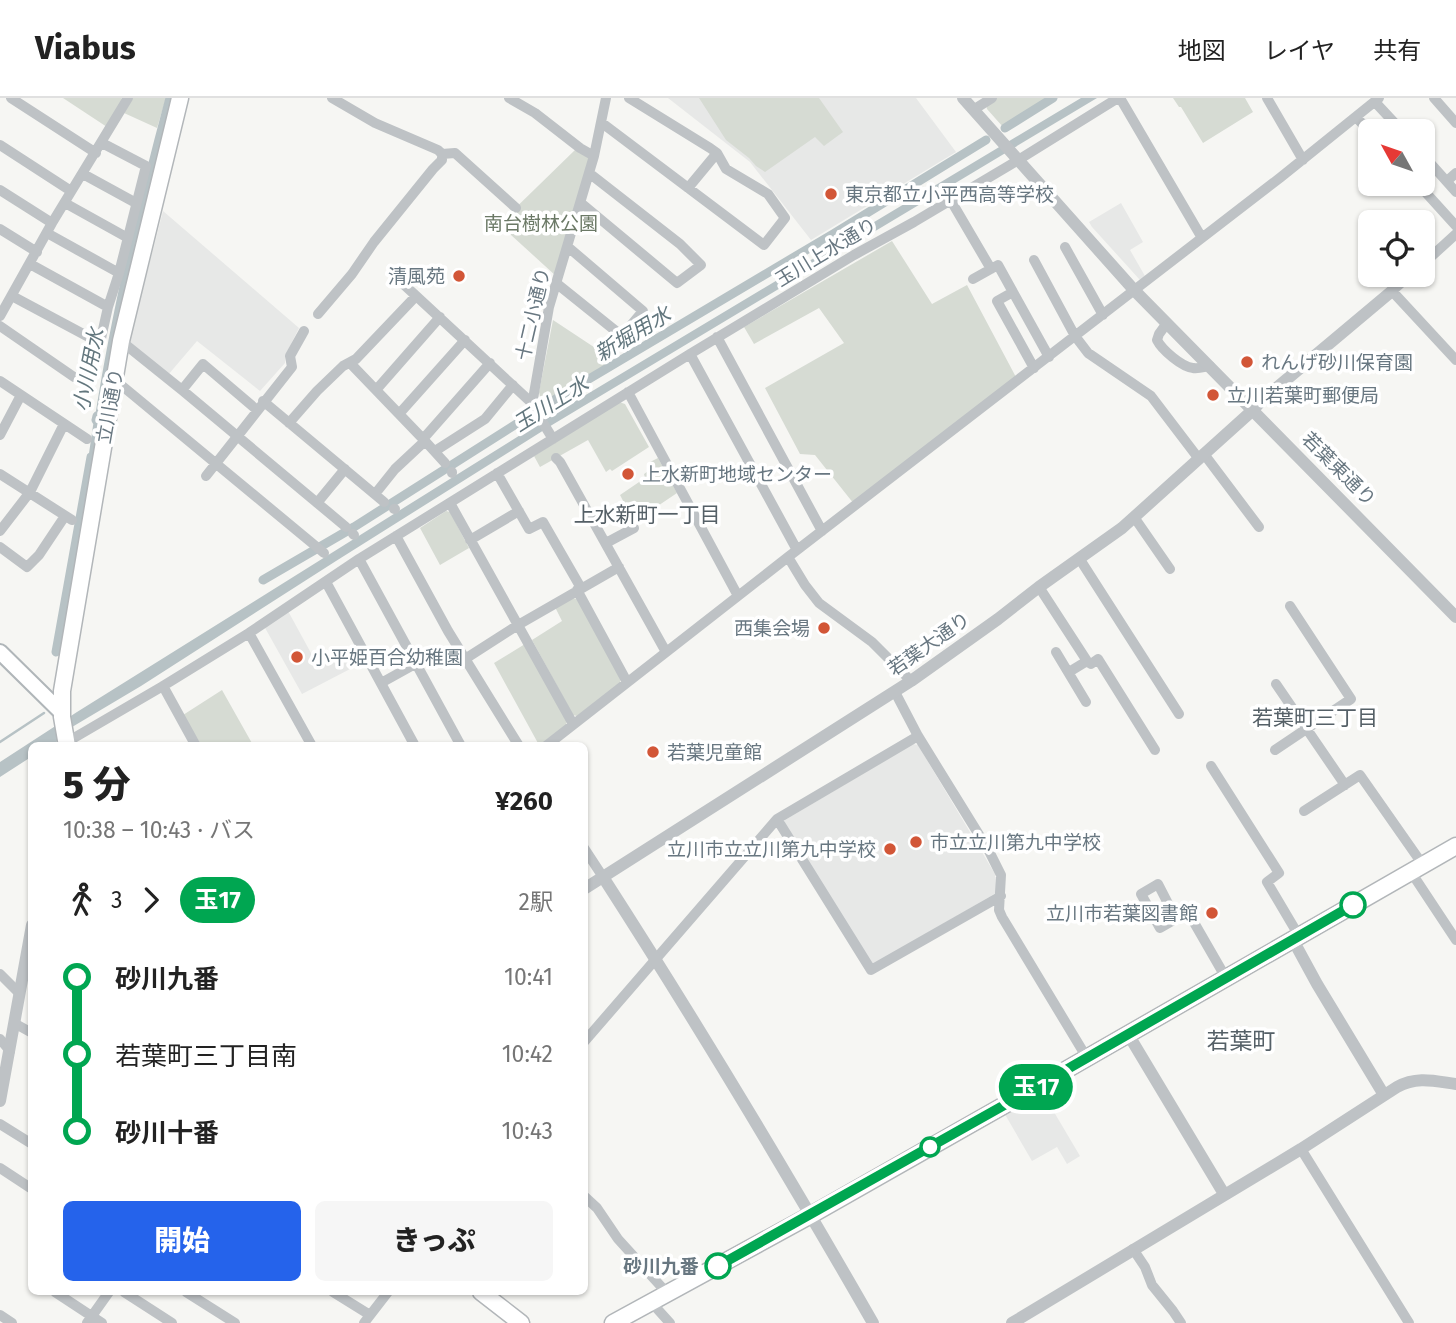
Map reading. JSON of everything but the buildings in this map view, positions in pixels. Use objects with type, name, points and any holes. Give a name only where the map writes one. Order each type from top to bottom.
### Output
[{"type":"main road","name":"立川通り","points":[[67,742],[62,715],[62,691],[121,341],[180,98]]},
{"type":"main road","points":[[0,652],[62,715]]},
{"type":"main road","points":[[613,1323],[811,1215],[1456,846]]},
{"type":"main road","points":[[485,1295],[521,1323]]},
{"type":"street","points":[[11,98],[96,153]]},
{"type":"street","points":[[1,311],[128,98]]},
{"type":"street","points":[[318,314],[442,160],[442,154],[438,150],[375,123],[332,98]]},
{"type":"street","points":[[509,98],[535,113],[594,156]]},
{"type":"street","name":"十二小通り","points":[[536,410],[544,336],[556,283],[594,156],[606,98]]},
{"type":"street","points":[[602,123],[764,245],[785,219],[768,194],[726,169],[717,153],[629,98]]},
{"type":"street","name":"若葉東通り","points":[[962,98],[1134,290],[1456,617]]},
{"type":"street","points":[[973,110],[992,98]]},
{"type":"street","points":[[1119,98],[1202,238]]},
{"type":"street","name":"玉川上水通り","points":[[67,742],[249,633],[359,559],[717,337],[914,222],[1014,156],[1119,98]]},
{"type":"street","points":[[1268,98],[1303,160]]},
{"type":"street","points":[[1434,98],[1456,123]]},
{"type":"street","points":[[552,742],[1377,100],[1392,119]]},
{"type":"street","points":[[12,296],[100,343],[146,166],[102,143]]},
{"type":"street","points":[[0,145],[71,191]]},
{"type":"street","points":[[442,154],[455,153],[516,208]]},
{"type":"street","points":[[688,188],[717,153]]},
{"type":"street","points":[[1435,168],[1456,192]]},
{"type":"street","points":[[580,203],[677,283],[701,265],[680,244],[589,173]]},
{"type":"street","points":[[1447,181],[1456,173]]},
{"type":"street","points":[[83,174],[136,203]]},
{"type":"street","points":[[0,190],[50,228],[119,273]]},
{"type":"street","points":[[1429,196],[1456,226]]},
{"type":"street","points":[[950,199],[991,269]]},
{"type":"street","points":[[65,203],[128,238]]},
{"type":"street","points":[[0,229],[37,252]]},
{"type":"street","points":[[1435,254],[1455,238]]},
{"type":"street","points":[[556,283],[622,336],[643,312],[568,247]]},
{"type":"street","points":[[1065,247],[1103,315]]},
{"type":"street","points":[[1034,260],[1075,336],[1088,353],[1151,396],[1259,527]]},
{"type":"street","points":[[30,264],[108,307]]},
{"type":"street","points":[[972,279],[998,265],[1049,357]]},
{"type":"street","points":[[400,281],[513,386],[536,410],[554,439]]},
{"type":"street","points":[[1396,287],[1392,291],[1456,360]]},
{"type":"street","name":"若葉大通り","points":[[588,886],[895,692],[1122,528],[1261,401],[1392,291]]},
{"type":"street","points":[[1013,292],[997,301],[1034,368]]},
{"type":"street","points":[[289,423],[317,391],[387,328],[416,296]]},
{"type":"street","points":[[376,390],[440,317]]},
{"type":"street","points":[[1167,323],[1157,340],[1160,347],[1188,368],[1210,366]]},
{"type":"street","points":[[0,326],[74,377]]},
{"type":"street","points":[[206,476],[292,367],[290,356],[304,331]]},
{"type":"street","points":[[717,337],[822,531]]},
{"type":"street","points":[[399,414],[465,340]]},
{"type":"street","points":[[121,341],[351,532]]},
{"type":"street","points":[[690,354],[797,550]]},
{"type":"street","points":[[350,363],[444,463]]},
{"type":"street","points":[[375,494],[490,363]]},
{"type":"street","points":[[182,390],[203,364],[260,406],[289,423],[384,502]]},
{"type":"street","points":[[115,380],[320,549]]},
{"type":"street","points":[[0,382],[87,439]]},
{"type":"street","points":[[435,451],[485,419],[513,386]]},
{"type":"street","points":[[628,392],[738,596]]},
{"type":"street","points":[[0,435],[21,396]]},
{"type":"street","points":[[0,531],[30,492],[64,424]]},
{"type":"street","points":[[556,458],[666,652]]},
{"type":"street","points":[[317,503],[345,469]]},
{"type":"street","points":[[497,473],[529,530],[543,522],[627,682]]},
{"type":"street","points":[[0,474],[68,518],[27,567],[0,547]]},
{"type":"street","points":[[450,503],[573,724]]},
{"type":"street","points":[[470,540],[519,511]]},
{"type":"street","points":[[1134,517],[1170,569]]},
{"type":"street","points":[[606,543],[634,528]]},
{"type":"street","points":[[396,536],[465,659],[517,742]]},
{"type":"street","points":[[788,557],[819,603],[872,642],[911,681]]},
{"type":"street","points":[[1079,558],[1179,714]]},
{"type":"street","points":[[359,559],[459,742]]},
{"type":"street","points":[[465,659],[619,567]]},
{"type":"street","points":[[326,582],[413,742]]},
{"type":"street","points":[[1039,587],[1087,661],[1091,664],[1098,659],[1156,750]]},
{"type":"street","points":[[1275,750],[1351,699],[1290,606]]},
{"type":"street","points":[[249,633],[310,742]]},
{"type":"street","points":[[1056,652],[1086,702]]},
{"type":"street","points":[[1069,673],[1087,661]]},
{"type":"street","points":[[381,683],[416,663]]},
{"type":"street","points":[[1276,684],[1345,785]]},
{"type":"street","points":[[163,685],[195,742]]},
{"type":"street","points":[[895,692],[918,736],[1001,875],[999,910],[1002,917],[1087,1058]]},
{"type":"street","points":[[588,1037],[777,820],[918,736]]},
{"type":"street","points":[[1211,765],[1279,873],[1267,882],[1317,984],[1384,1095]]},
{"type":"street","points":[[1304,811],[1360,775],[1417,868],[1456,940]]},
{"type":"street","points":[[777,820],[871,970],[1001,896]]},
{"type":"street","points":[[588,854],[656,960],[811,1215],[873,1323]]},
{"type":"street","points":[[1176,919],[1188,912],[1226,978]]},
{"type":"street","points":[[0,974],[20,994]]},
{"type":"street","points":[[1,1092],[20,994],[27,978]]},
{"type":"street","points":[[14,1023],[28,1031]]},
{"type":"street","points":[[1128,1034],[1224,1194]]},
{"type":"street","points":[[0,1039],[10,1051]]},
{"type":"street","points":[[1013,1323],[1301,1149],[1384,1095],[1411,1081],[1456,1084]]},
{"type":"street","points":[[0,1124],[28,1142]]},
{"type":"street","points":[[1301,1149],[1409,1323]]},
{"type":"street","points":[[0,1168],[28,1186]]},
{"type":"street","points":[[588,1200],[597,1208],[618,1239],[667,1293]]},
{"type":"street","points":[[1133,1249],[1145,1267],[1152,1285],[1181,1323]]},
{"type":"street","points":[[59,1295],[90,1320],[102,1323]]},
{"type":"street","points":[[90,1320],[107,1295]]},
{"type":"street","points":[[129,1295],[172,1323]]},
{"type":"street","points":[[191,1295],[235,1323]]},
{"type":"street","points":[[337,1295],[367,1319],[386,1295]]},
{"type":"street","points":[[651,1302],[670,1323]]},
{"type":"street","points":[[0,1315],[12,1323]]},
{"type":"shaded area","name":"東京都立小平西高等学校","points":[[668,98],[916,98],[956,152],[811,240],[750,162]]},
{"type":"shaded area","points":[[1081,98],[1097,98],[552,425],[141,686],[62,733],[62,739],[56,742],[31,742],[549,417]]},
{"type":"shaded area","points":[[1121,203],[1143,242],[1130,250],[1145,276],[1140,280],[1089,222]]},
{"type":"shaded area","points":[[163,211],[299,328],[285,356],[285,363],[260,391],[197,341],[168,375],[129,343]]},
{"type":"shaded area","name":"小平姫百合幼稚園","points":[[288,611],[317,664],[342,651],[352,668],[302,694],[264,626]]},
{"type":"shaded area","points":[[28,744],[28,759],[0,777],[0,762]]},
{"type":"shaded area","name":"立川市立立川第九中学校","points":[[913,744],[918,745],[995,874],[996,893],[874,964],[870,963],[784,825],[785,820]]},
{"type":"shaded area","points":[[1041,1090],[1080,1156],[1067,1164],[1057,1147],[1032,1161],[1003,1111]]},
{"type":"green space","points":[[63,98],[121,98],[123,99],[107,127]]},
{"type":"green space","points":[[133,98],[166,98],[157,128],[124,113]]},
{"type":"green space","points":[[699,98],[819,98],[843,132],[824,146],[815,137],[765,172],[726,140]]},
{"type":"green space","points":[[997,98],[1049,98],[1003,127],[987,109],[986,104]]},
{"type":"green space","points":[[1173,98],[1245,98],[1253,112],[1203,143]]},
{"type":"green space","name":"南台樹林公園","points":[[576,149],[590,159],[556,276],[499,224]]},
{"type":"green space","points":[[892,241],[932,304],[967,285],[1017,379],[854,504],[815,455],[800,454],[765,388],[844,343],[819,308],[754,344],[744,327]]},
{"type":"green space","points":[[553,320],[615,361],[542,406],[539,392]]},
{"type":"green space","points":[[619,402],[625,404],[649,447],[612,471],[610,469],[606,472],[588,440],[540,467],[534,456]]},
{"type":"green space","points":[[658,458],[677,493],[634,522],[620,495],[645,478],[644,474],[651,469],[648,463]]},
{"type":"green space","points":[[446,511],[450,512],[469,548],[440,565],[420,528]]},
{"type":"green space","points":[[572,598],[577,599],[621,678],[620,683],[577,716],[573,715],[532,640],[562,621],[555,607]]},
{"type":"green space","points":[[525,644],[567,721],[566,725],[544,742],[537,742],[494,663]]},
{"type":"green space","points":[[222,690],[251,742],[199,742],[183,715]]},
{"type":"waterway","name":"小川用水","points":[[56,652],[93,457],[98,423],[96,420],[100,414],[131,255],[170,98]]},
{"type":"waterway","name":"新堀用水","points":[[1005,128],[1053,98]]},
{"type":"waterway","name":"新堀用水","points":[[263,580],[354,527],[562,395],[986,140]]},
{"type":"waterway","name":"新堀用水","points":[[0,742],[44,713]]},
{"type":"bus line","name":"玉17","points":[[718,1266],[1353,905]]},
{"type":"place","name":"東京都立小平西高等学校","points":[[831,194]]},
{"type":"place","name":"清風苑","points":[[459,276]]},
{"type":"place","name":"れんげ砂川保育園","points":[[1247,362]]},
{"type":"place","name":"立川若葉町郵便局","points":[[1213,395]]},
{"type":"place","name":"上水新町地域センター","points":[[628,474]]},
{"type":"place","name":"西集会場","points":[[824,628]]},
{"type":"place","name":"小平姫百合幼稚園","points":[[297,657]]},
{"type":"place","name":"若葉児童館","points":[[653,752]]},
{"type":"place","name":"市立立川第九中学校","points":[[916,842]]},
{"type":"place","name":"立川市立立川第九中学校","points":[[890,849]]},
{"type":"place","name":"立川市若葉図書館","points":[[1212,913]]},
{"type":"place","name":"砂川九番","points":[[718,1266]]},
{"type":"district","name":"上水新町一丁目","points":[[647,515]]},
{"type":"district","name":"若葉町三丁目","points":[[1315,718]]},
{"type":"district","name":"若葉町","points":[[1241,1041]]},
{"type":"water label","name":"玉川上水","points":[[551,404]]}]
